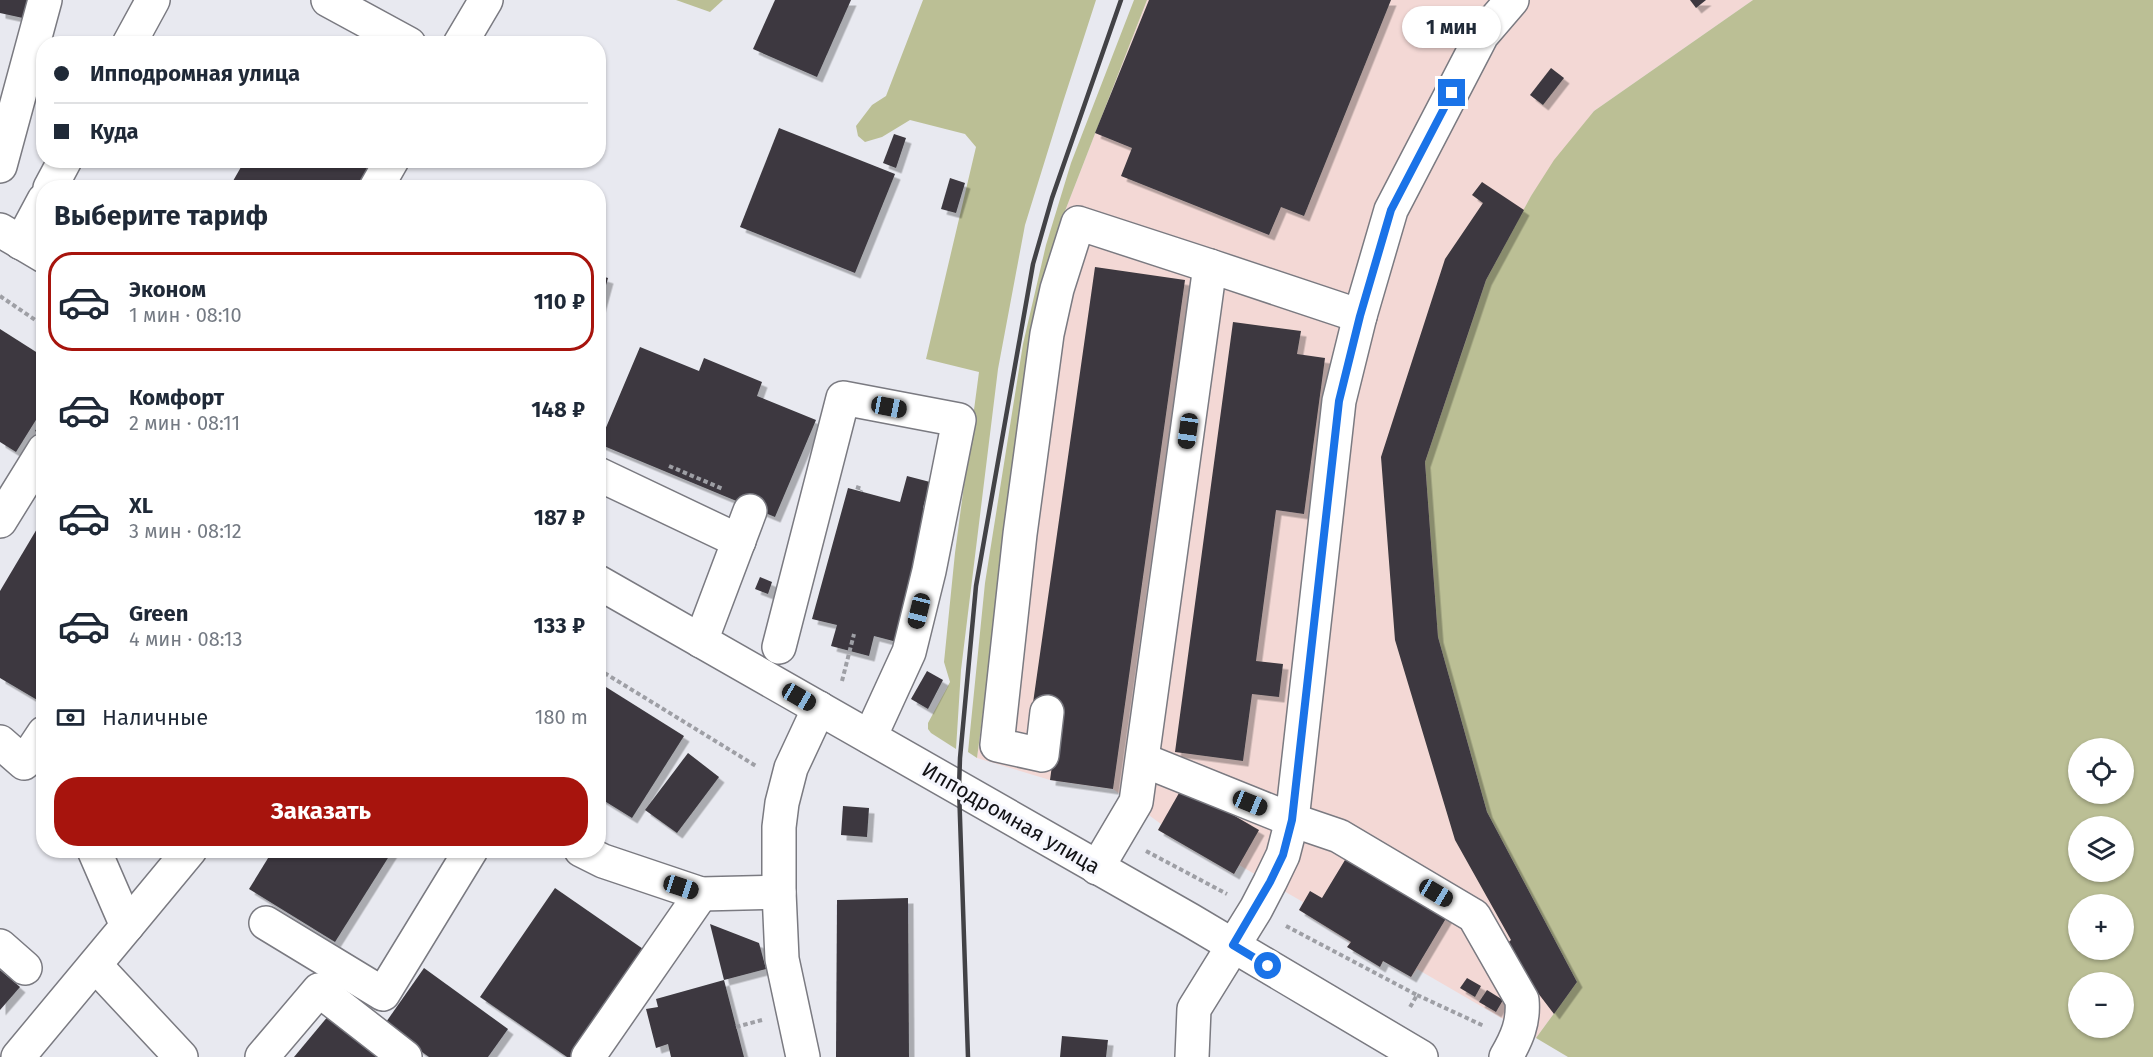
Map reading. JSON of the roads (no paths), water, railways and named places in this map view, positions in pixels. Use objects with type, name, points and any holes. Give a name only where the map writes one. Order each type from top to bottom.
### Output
[{"type":"street","points":[[0,166],[45,0]]},
{"type":"street","points":[[133,36],[153,0]]},
{"type":"street","points":[[328,0],[394,36]]},
{"type":"street","points":[[465,36],[486,0]]},
{"type":"street","points":[[1192,1057],[1194,1009],[1270,882],[1283,855],[1292,820],[1339,401],[1360,316],[1391,210],[1482,35],[1512,0]]},
{"type":"street","points":[[22,243],[36,216]]},
{"type":"street","points":[[1047,712],[1042,755],[997,746],[1020,534],[1047,334],[1057,288],[1078,223],[1360,316]]},
{"type":"street","points":[[1098,868],[1136,802],[1210,266]]},
{"type":"street","points":[[779,647],[843,398],[960,420],[929,571],[909,652],[870,737]]},
{"type":"street","points":[[0,521],[10,484],[36,458]]},
{"type":"street","points":[[606,476],[739,514],[701,640]]},
{"type":"street","name":"Ипподромная улица","points":[[606,587],[1233,945],[1421,1057]]},
{"type":"street","points":[[804,1057],[782,959],[779,838],[782,803],[791,768],[819,708]]},
{"type":"street","points":[[0,742],[24,763],[36,745]]},
{"type":"street","points":[[1143,760],[1292,820],[1339,836],[1474,915],[1522,1000],[1523,1016],[1520,1029],[1506,1057]]},
{"type":"street","points":[[97,858],[127,926]]},
{"type":"street","points":[[18,1057],[183,858]]},
{"type":"street","points":[[266,923],[383,994],[466,858]]},
{"type":"street","points":[[597,858],[701,894],[779,892]]},
{"type":"street","points":[[588,1057],[701,894]]},
{"type":"street","points":[[0,946],[25,968]]},
{"type":"street","points":[[95,965],[181,1057]]},
{"type":"street","points":[[262,1057],[319,990],[405,1057]]},
{"type":"railway","points":[[968,1057],[959,788],[976,586],[1033,264],[1052,198],[1121,0]]}]
